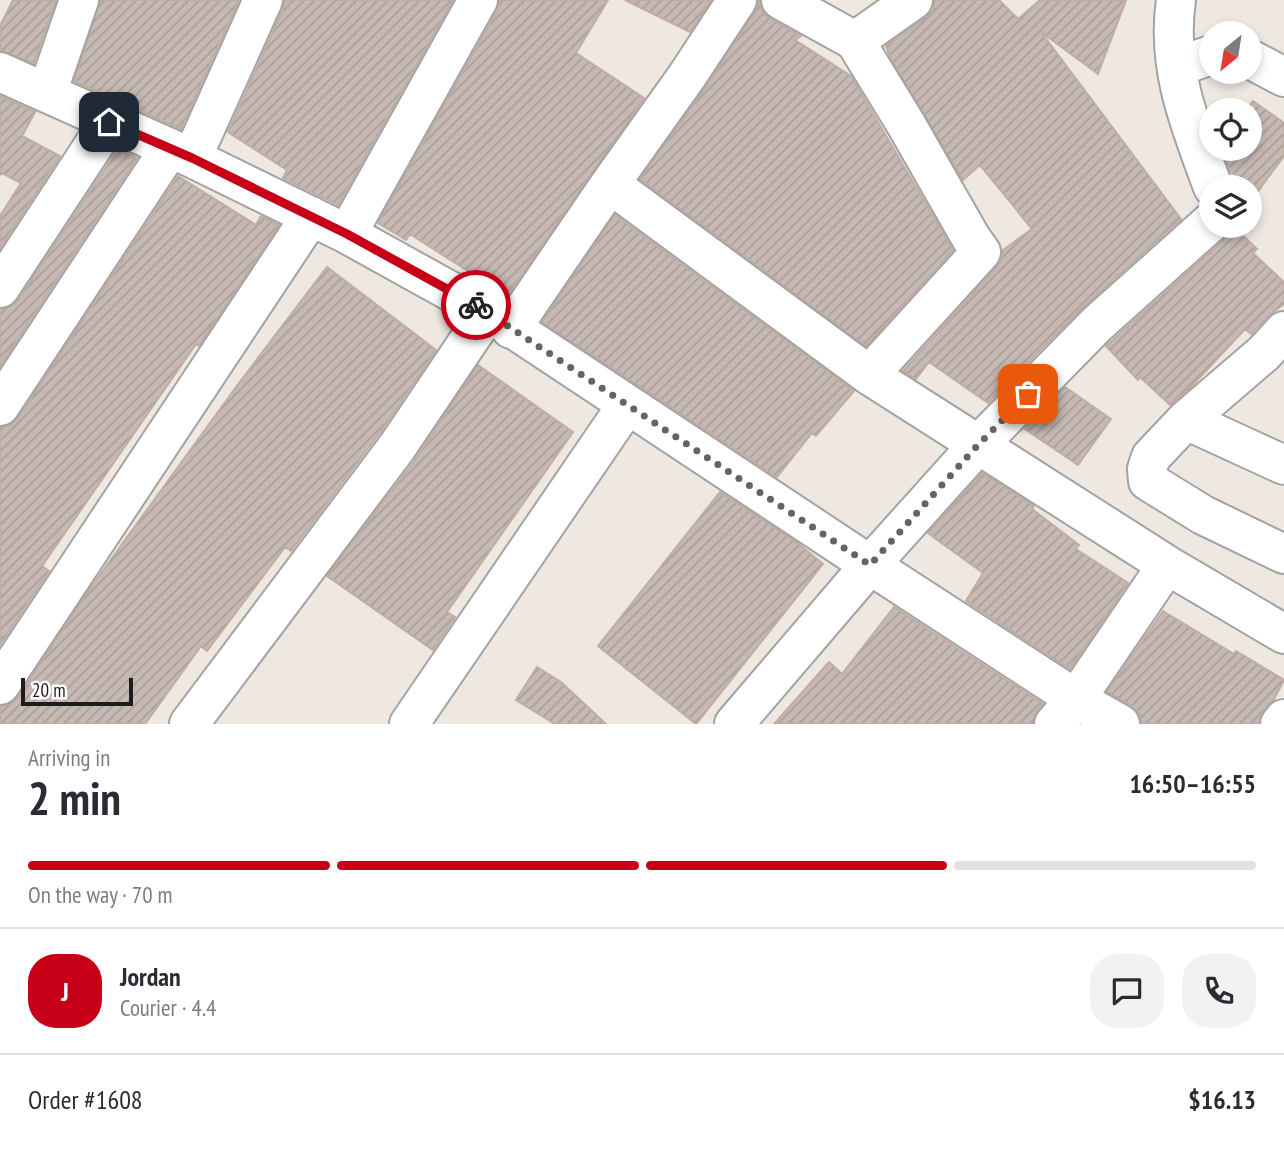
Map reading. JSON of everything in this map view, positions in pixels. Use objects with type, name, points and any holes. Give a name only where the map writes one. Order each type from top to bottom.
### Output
[{"type":"street","points":[[47,93],[79,0]]},
{"type":"street","points":[[0,406],[181,153],[263,0]]},
{"type":"street","points":[[347,234],[478,0]]},
{"type":"street","points":[[190,724],[397,447],[610,184],[737,0]]},
{"type":"street","points":[[781,0],[855,41],[981,252],[869,375]]},
{"type":"street","points":[[855,41],[913,0]]},
{"type":"street","points":[[1176,0],[1173,19],[1194,61],[1178,84],[1209,175]]},
{"type":"street","points":[[1262,65],[1284,77]]},
{"type":"street","points":[[0,72],[181,153],[311,216],[500,321],[870,565],[1065,711],[1120,724]]},
{"type":"street","points":[[0,288],[109,122]]},
{"type":"street","points":[[610,184],[869,375],[977,446],[1284,635]]},
{"type":"street","points":[[0,685],[311,216]]},
{"type":"street","points":[[734,724],[870,565],[977,446],[1097,324],[1199,233]]},
{"type":"street","points":[[1277,349],[1186,420],[1151,457],[1147,469],[1148,481],[1203,515],[1284,554]]},
{"type":"street","points":[[410,724],[627,405]]},
{"type":"street","points":[[1186,420],[1284,465]]},
{"type":"street","points":[[1065,711],[1167,565]]},
{"type":"street","points":[[1280,724],[1284,719]]},
{"type":"building","points":[[13,0],[56,0],[34,63],[0,51],[0,26]]},
{"type":"building","points":[[100,0],[239,0],[181,129],[74,81]]},
{"type":"building","points":[[284,0],[453,0],[338,205],[283,178],[287,170],[228,132],[283,9]]},
{"type":"building","points":[[500,0],[608,0],[576,53],[644,98],[507,296],[410,234],[406,240],[378,223],[497,11]]},
{"type":"building","points":[[625,0],[711,0],[690,32]]},
{"type":"building","points":[[759,0],[762,11],[770,19],[801,36],[795,40],[851,76],[953,250],[866,346],[640,179],[705,88],[755,12]]},
{"type":"building","points":[[935,0],[999,0],[1018,19],[1040,0],[1126,0],[1098,74],[1041,32],[1181,219],[1081,309],[988,403],[929,362],[916,379],[903,371],[997,267],[1003,250],[1032,229],[980,165],[963,180],[890,57],[886,46],[926,17],[933,10]]},
{"type":"building","points":[[0,96],[35,112],[22,136],[60,156],[0,248],[0,216],[21,183],[2,173],[0,175]]},
{"type":"building","points":[[1262,107],[1284,123],[1284,156],[1262,186],[1262,175],[1236,175],[1230,171],[1226,161],[1262,161]]},
{"type":"building","points":[[118,149],[137,158],[0,366],[0,310],[10,307],[18,300]]},
{"type":"building","points":[[178,176],[256,225],[261,216],[279,225],[199,346],[196,344],[42,566],[49,571],[0,645],[0,428],[10,425],[18,418]]},
{"type":"building","points":[[615,215],[854,391],[816,436],[812,433],[777,477],[542,322]]},
{"type":"building","points":[[1226,238],[1246,238],[1257,249],[1253,253],[1284,282],[1284,304],[1251,334],[1245,329],[1191,387],[1170,405],[1140,377],[1138,380],[1106,346]]},
{"type":"building","points":[[327,267],[436,350],[379,434],[291,551],[285,547],[207,651],[201,646],[145,724],[0,724],[0,707],[10,704],[18,697],[88,591]]},
{"type":"building","points":[[478,365],[573,432],[447,612],[455,617],[433,650],[327,576],[415,460]]},
{"type":"building","points":[[1065,387],[1111,419],[1078,465],[1025,429]]},
{"type":"building","points":[[982,473],[1034,506],[1032,509],[1079,545],[1076,549],[1128,583],[1070,669],[966,601],[983,573],[928,533]]},
{"type":"building","points":[[720,492],[796,542],[823,564],[696,724],[598,646]]},
{"type":"building","points":[[894,607],[1043,704],[1037,710],[1033,724],[774,724],[829,662],[842,674]]},
{"type":"building","points":[[1163,611],[1234,654],[1236,651],[1284,680],[1273,701],[1263,711],[1259,724],[1142,724],[1139,714],[1131,705],[1107,692]]},
{"type":"building","points":[[537,667],[561,682],[606,724],[555,724],[516,700]]},
{"type":"way so far","points":[[476,305],[870,565],[977,446],[1028,394]]},
{"type":"route","points":[[109,122],[192,158],[347,234],[476,305]]}]
